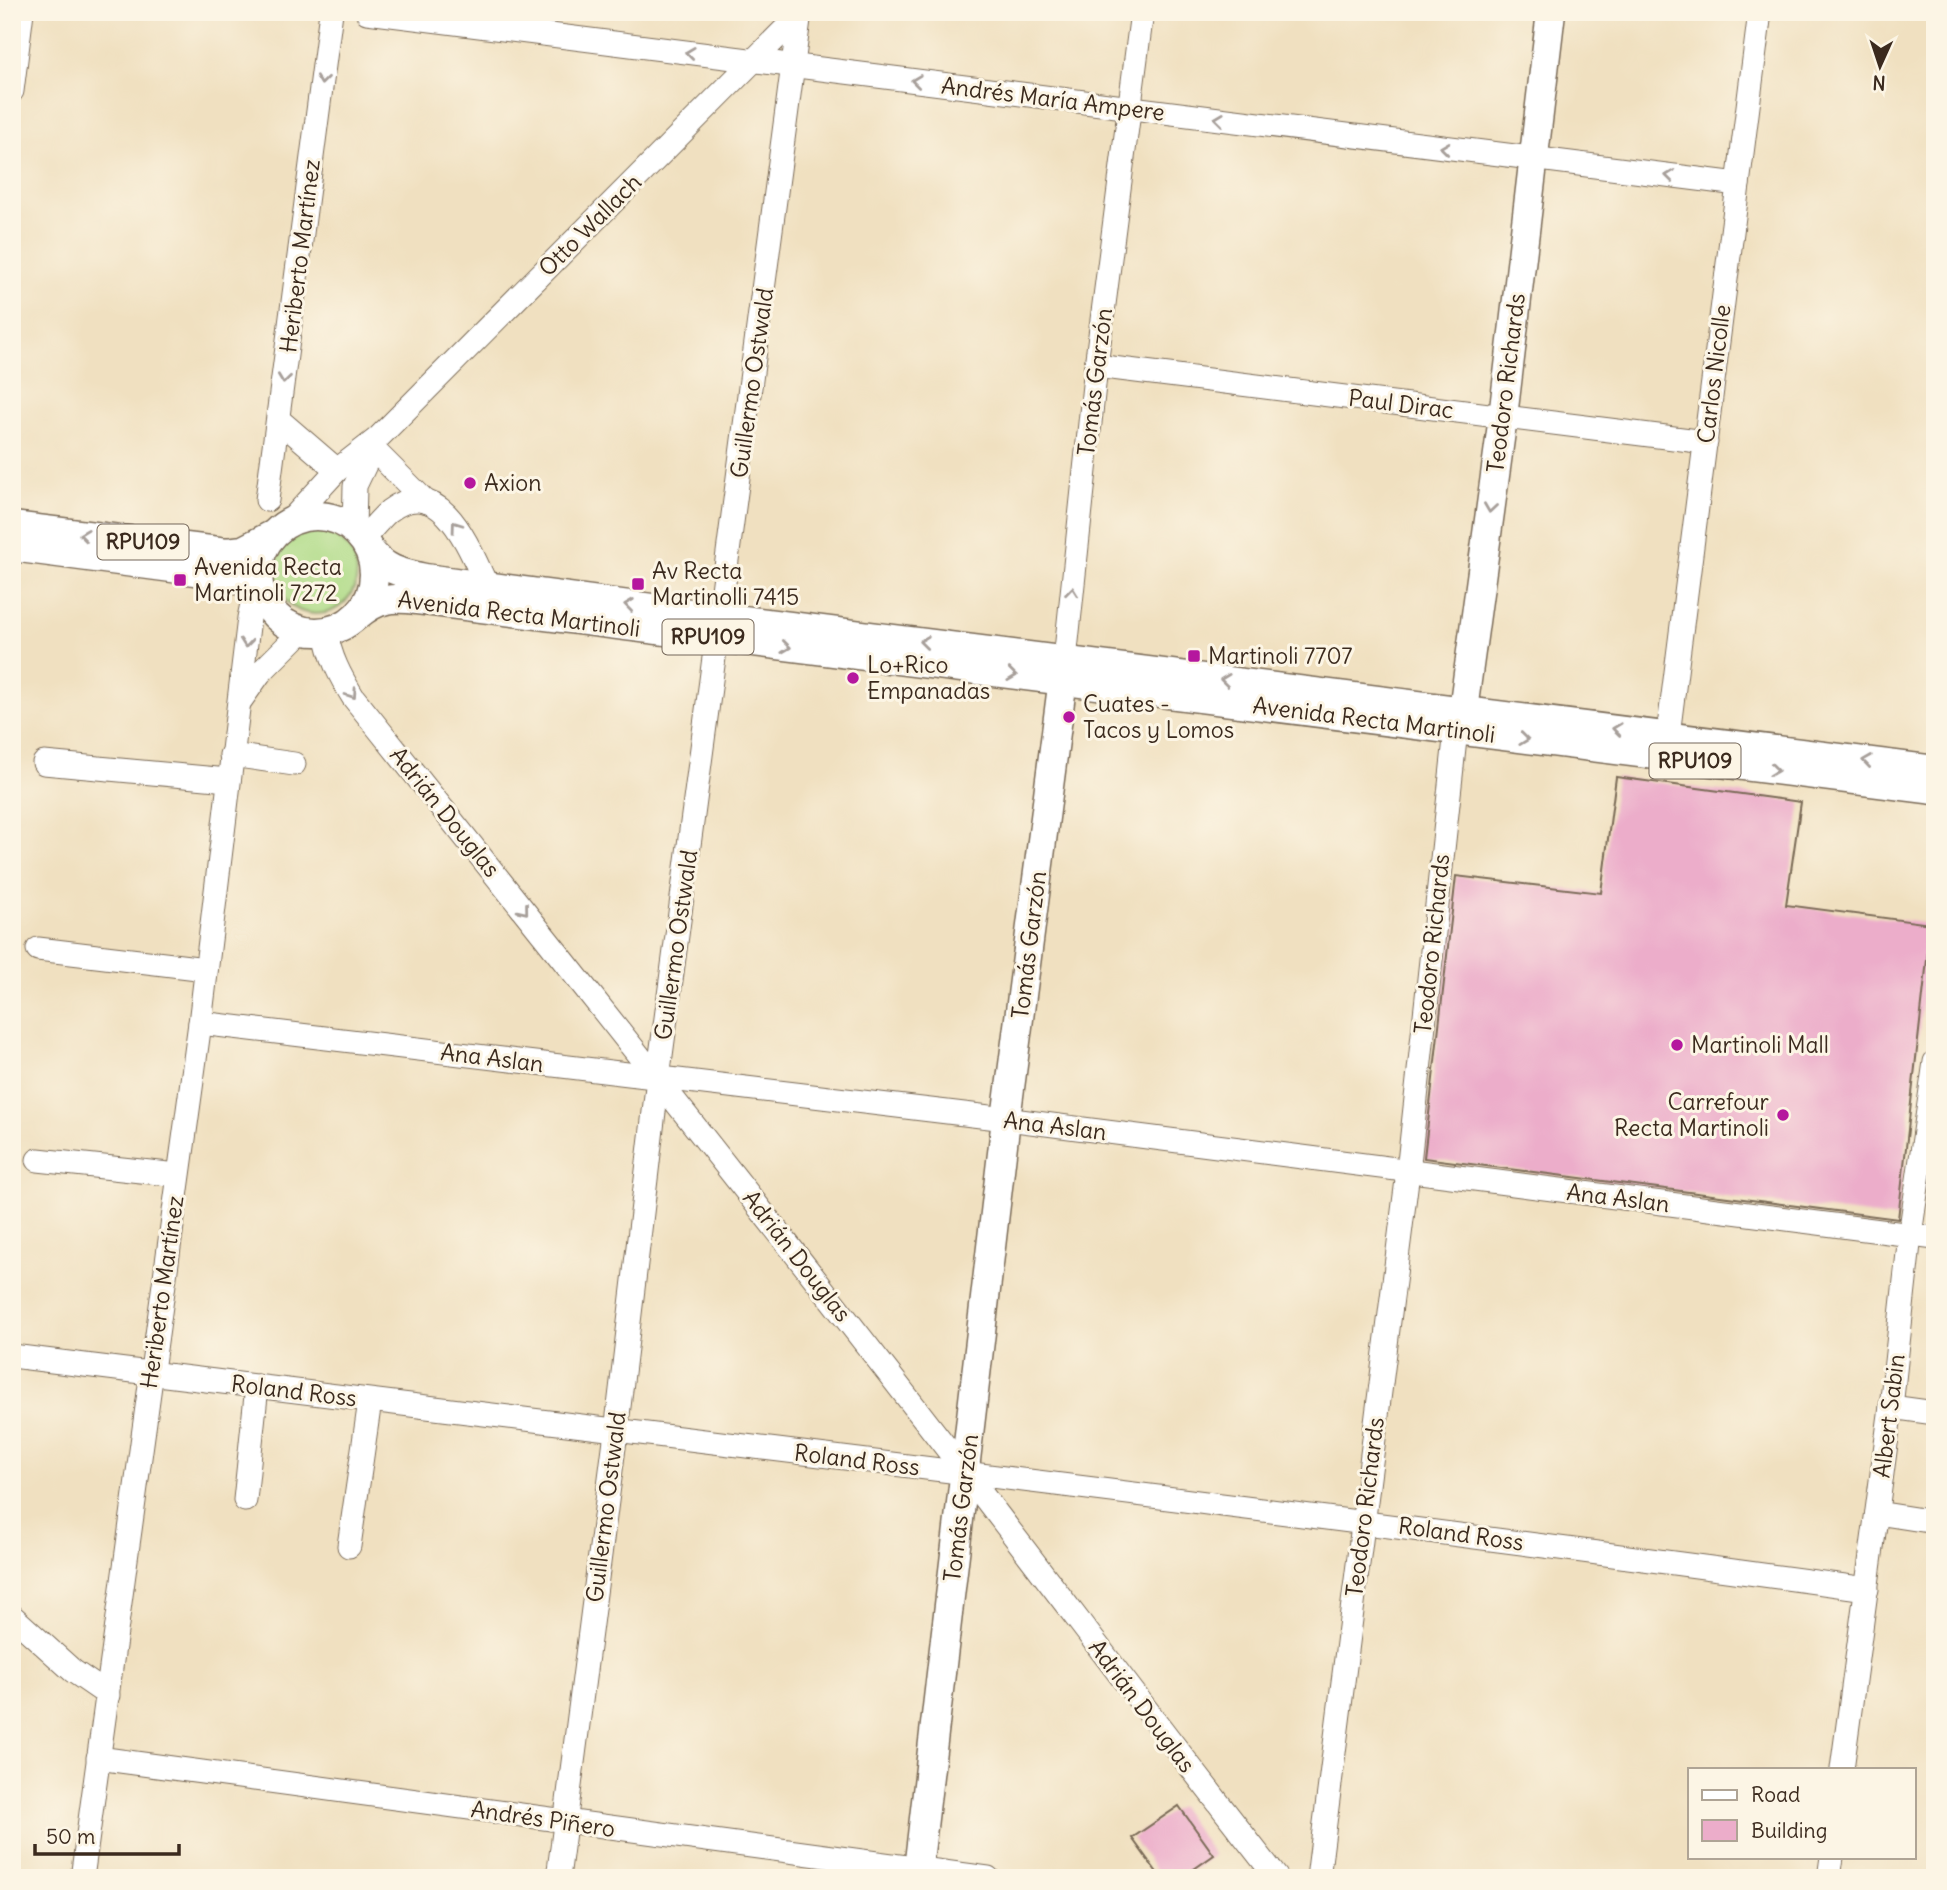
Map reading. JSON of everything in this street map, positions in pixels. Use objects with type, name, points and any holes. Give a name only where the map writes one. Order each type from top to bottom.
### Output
[{"type":"main road","name":"Teodoro Richards","points":[[1460,720],[1503,416],[1552,12]]},
{"type":"main road","name":"RPU109","points":[[12,526],[227,552],[243,551],[280,529],[315,515],[343,522],[362,539]]},
{"type":"main road","points":[[258,591],[260,555],[280,529]]},
{"type":"main road","name":"Avenida Recta Martinoli","points":[[362,539],[382,564],[399,573],[719,628]]},
{"type":"main road","points":[[358,615],[366,605],[373,583],[373,561],[362,539]]},
{"type":"main road","name":"RPU109","points":[[12,547],[225,575],[258,591],[280,620],[314,631],[349,622],[358,615]]},
{"type":"main road","name":"Avenida Recta Martinoli","points":[[358,615],[376,602],[396,598],[719,628],[1460,720],[1935,790]]},
{"type":"main road","name":"Tomás Garzón","points":[[917,1873],[1006,1119],[1064,670]]},
{"type":"main road","name":"Avenida Recta Martinoli","points":[[1460,720],[1668,736],[1935,770]]},
{"type":"street","points":[[12,91],[22,12]]},
{"type":"street","name":"Heriberto Martínez","points":[[267,500],[331,12]]},
{"type":"street","name":"Andrés María Ampere","points":[[367,12],[1738,184]]},
{"type":"street","name":"Tomás Garzón","points":[[1064,670],[1096,366],[1142,12]]},
{"type":"street","name":"Carlos Nicolle","points":[[1668,736],[1760,12]]},
{"type":"street","name":"Otto Wallach","points":[[280,529],[337,470],[375,444],[800,13]]},
{"type":"street","name":"Guillermo Ostwald","points":[[558,1878],[616,1432],[658,1078],[800,13]]},
{"type":"street","name":"Paul Dirac","points":[[1096,366],[1706,442]]},
{"type":"street","points":[[279,420],[337,470]]},
{"type":"street","points":[[375,444],[425,501],[445,512],[459,528],[487,586]]},
{"type":"street","name":"Otto Wallach","points":[[362,539],[355,486],[375,444]]},
{"type":"street","points":[[362,539],[390,511],[410,501],[425,501]]},
{"type":"street","name":"Heriberto Martínez","points":[[82,1878],[200,1023],[237,705],[258,591]]},
{"type":"street","name":"Heriberto Martínez","points":[[237,705],[260,673],[314,631]]},
{"type":"street","name":"Adrián Douglas","points":[[314,631],[328,649],[337,671],[353,697],[658,1078],[965,1472],[1169,1742],[1277,1878]]},
{"type":"street","name":"Teodoro Richards","points":[[1318,1878],[1408,1172],[1460,720]]},
{"type":"street","points":[[231,755],[294,764]]},
{"type":"street","points":[[44,763],[228,780]]},
{"type":"street","points":[[38,949],[206,969]]},
{"type":"street","name":"Ana Aslan","points":[[200,1023],[1006,1119],[1935,1238]]},
{"type":"street","name":"Albert Sabin","points":[[1842,1768],[1891,1407],[1910,1235],[1935,1062]]},
{"type":"street","points":[[38,1160],[178,1175]]},
{"type":"street","name":"Roland Ross","points":[[12,1356],[616,1432],[1363,1521],[1867,1589]]},
{"type":"street","points":[[245,1500],[257,1386]]},
{"type":"street","points":[[349,1546],[370,1401]]},
{"type":"street","points":[[1891,1407],[1935,1413]]},
{"type":"street","points":[[1877,1513],[1935,1522]]},
{"type":"street","points":[[12,1616],[73,1671],[108,1695]]},
{"type":"street","name":"Andrés Piñero","points":[[98,1758],[917,1873],[988,1878]]},
{"type":"street","points":[[1829,1878],[1832,1858]]},
{"type":"green space","points":[[316,532],[332,535],[345,544],[354,557],[357,573],[354,589],[345,602],[332,611],[316,614],[300,611],[287,602],[278,589],[275,573],[278,557],[287,544],[300,535]]},
{"type":"building","name":"Martinoli Mall","points":[[1616,777],[1801,802],[1786,905],[1931,924],[1898,1219],[1424,1158],[1456,876],[1601,893]]},
{"type":"building","points":[[1179,1806],[1214,1855],[1181,1878],[1161,1878],[1132,1838]]},
{"type":"place","name":"Axion","points":[[470,483]]},
{"type":"place","name":"Avenida Recta Martinoli 7272","points":[[180,580]]},
{"type":"place","name":"Av Recta Martinolli 7415","points":[[638,584]]},
{"type":"place","name":"Martinoli 7707","points":[[1194,656]]},
{"type":"place","name":"Lo+Rico Empanadas","points":[[853,678]]},
{"type":"place","name":"Cuates - Tacos y Lomos","points":[[1069,717]]},
{"type":"place","name":"Martinoli Mall","points":[[1677,1045]]},
{"type":"place","name":"Carrefour Recta Martinoli","points":[[1783,1115]]}]
